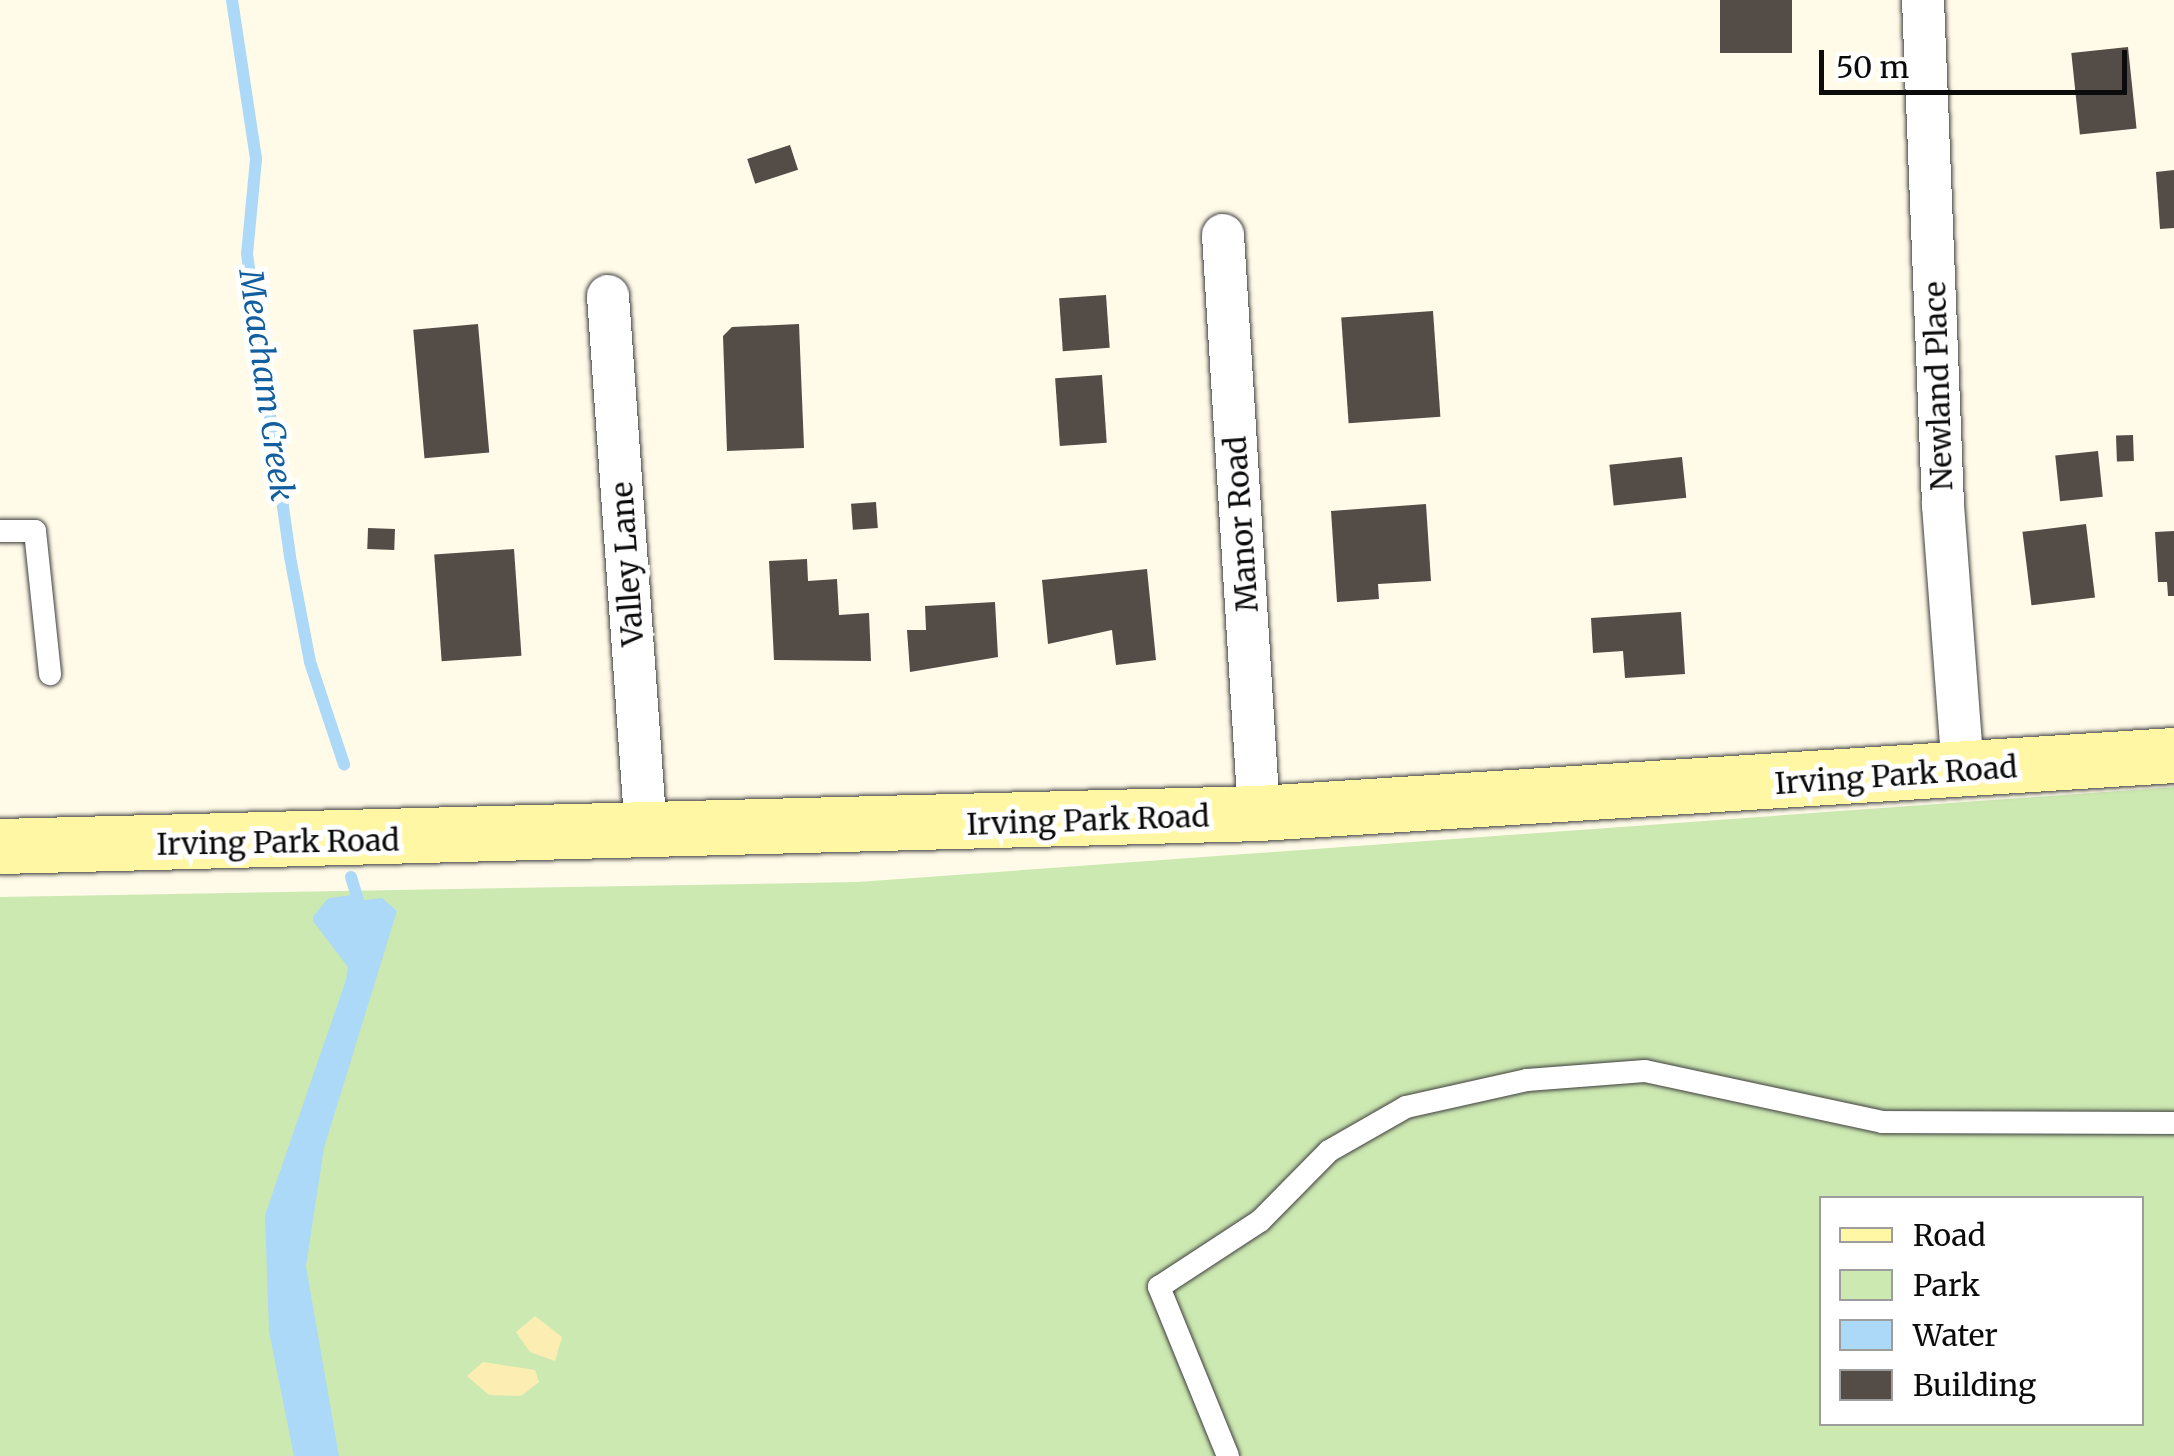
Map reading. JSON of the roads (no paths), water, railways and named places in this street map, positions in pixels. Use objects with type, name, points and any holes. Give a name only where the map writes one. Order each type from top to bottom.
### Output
[{"type":"main road","name":"Irving Park Road","points":[[0,846],[646,833],[1259,814],[2174,756]]},
{"type":"street","name":"Newland Place","points":[[1923,0],[1942,487],[1963,771]]},
{"type":"street","name":"Manor Road","points":[[1223,236],[1259,814]]},
{"type":"street","name":"Valley Lane","points":[[608,296],[646,833]]},
{"type":"lane","points":[[0,531],[35,531],[50,674]]},
{"type":"lane","points":[[1228,1456],[1159,1287],[1260,1220],[1328,1151],[1406,1107],[1527,1080],[1645,1071],[1882,1122],[2174,1123]]},
{"type":"water","points":[[382,898],[397,911],[324,1148],[306,1266],[339,1456],[300,1456],[275,1331],[271,1216],[352,981],[353,965],[319,919],[331,904]]},
{"type":"waterway","name":"Meacham Creek","points":[[232,0],[256,159],[247,254],[290,557],[310,662],[344,764]]},
{"type":"waterway","name":"Meacham Creek","points":[[300,1456],[275,1331],[271,1216],[352,981],[354,965],[319,919],[331,904],[358,900],[351,877]]}]
